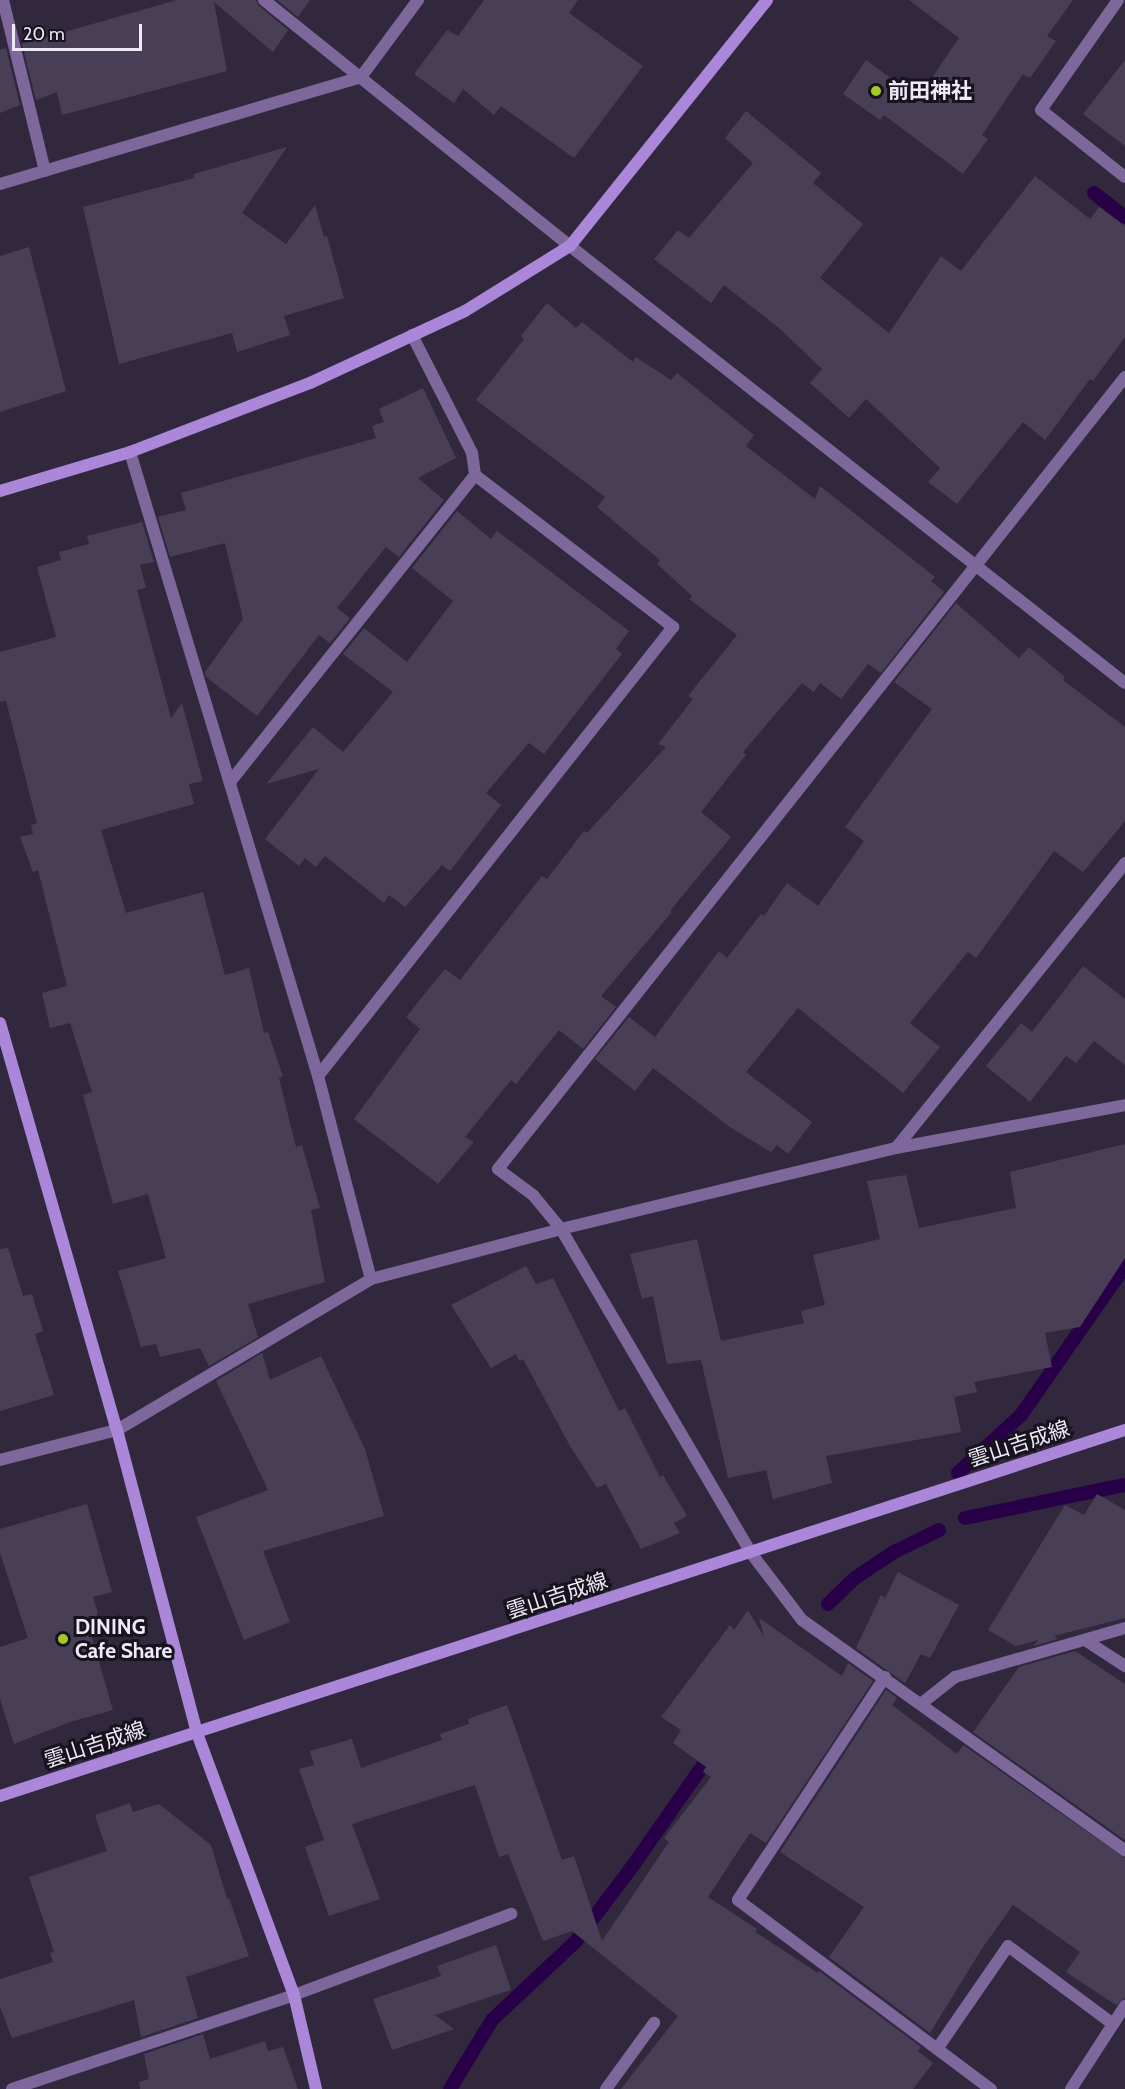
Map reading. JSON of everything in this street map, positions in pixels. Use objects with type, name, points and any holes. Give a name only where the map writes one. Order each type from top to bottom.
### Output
[{"type":"street","points":[[3,0],[45,171]]},
{"type":"street","points":[[264,0],[570,246],[1125,682]]},
{"type":"street","points":[[0,184],[361,77],[418,0]]},
{"type":"street","points":[[0,491],[130,452],[310,383],[465,311],[570,246],[767,0]]},
{"type":"street","points":[[1118,0],[1041,110],[1125,177]]},
{"type":"street","points":[[318,1077],[673,627],[475,475],[472,453],[412,335]]},
{"type":"street","points":[[1125,377],[498,1169],[532,1195],[561,1229],[751,1553],[802,1620],[922,1703],[1125,1850]]},
{"type":"street","points":[[130,452],[318,1077],[371,1279]]},
{"type":"street","points":[[230,782],[475,475]]},
{"type":"street","points":[[896,1148],[1125,863]]},
{"type":"street","points":[[0,1023],[117,1430],[197,1733],[294,1995],[316,2089]]},
{"type":"street","points":[[0,1460],[117,1430],[371,1279],[561,1229],[896,1148],[1125,1105]]},
{"type":"street","name":"雲山吉成線","points":[[0,1796],[1125,1430]]},
{"type":"street","points":[[922,1703],[955,1677],[1125,1628]]},
{"type":"street","points":[[1085,1640],[1125,1666]]},
{"type":"street","points":[[885,1677],[738,1900],[991,2089]]},
{"type":"street","points":[[12,2089],[294,1995],[511,1914]]},
{"type":"street","points":[[937,2049],[1008,1946],[1113,2024]]},
{"type":"street","points":[[1071,2089],[1125,2006]]},
{"type":"street","points":[[606,2089],[654,2023]]},
{"type":"building","points":[[177,0],[256,0],[259,6],[288,30],[273,52],[214,2],[227,71],[62,115],[57,92],[36,100],[22,44]]},
{"type":"building","points":[[277,0],[310,0],[298,17]]},
{"type":"building","points":[[484,0],[578,0],[569,13],[643,66],[574,158],[501,106],[494,115],[463,89],[454,103],[414,74],[447,30],[458,36]]},
{"type":"building","points":[[909,0],[1073,0],[1047,36],[1056,41],[1030,78],[1023,74],[982,135],[988,139],[963,174],[884,115],[880,120],[843,94],[866,60],[918,98],[959,38]]},
{"type":"building","points":[[6,48],[20,105],[0,113],[0,50]]},
{"type":"building","points":[[1125,60],[1125,146],[1083,114]]},
{"type":"building","points":[[746,111],[821,173],[813,183],[863,224],[820,278],[889,333],[941,256],[961,271],[1035,176],[1090,219],[1099,207],[1125,226],[1125,337],[1093,381],[1090,379],[1045,440],[1023,422],[957,504],[928,482],[940,468],[866,399],[849,418],[810,383],[822,369],[779,328],[724,285],[711,303],[654,259],[678,230],[689,238],[753,163],[725,138]]},
{"type":"building","points":[[287,147],[242,213],[286,244],[315,205],[324,237],[327,236],[344,298],[284,316],[290,335],[237,352],[232,333],[119,364],[83,207],[194,178],[194,174]]},
{"type":"building","points":[[29,247],[66,391],[0,412],[0,256]]},
{"type":"building","points":[[547,303],[576,328],[582,322],[633,362],[636,357],[671,380],[677,373],[754,435],[746,446],[815,499],[820,486],[935,577],[931,581],[944,592],[881,673],[868,664],[841,699],[820,683],[814,692],[802,683],[743,752],[746,755],[701,812],[731,837],[601,996],[616,1007],[583,1049],[559,1030],[516,1084],[511,1080],[465,1137],[474,1142],[438,1184],[354,1119],[420,1029],[406,1017],[445,969],[460,980],[542,876],[547,879],[584,831],[587,833],[666,747],[658,744],[693,699],[688,696],[737,635],[689,599],[692,596],[657,564],[660,560],[597,507],[605,497],[476,400],[524,339],[521,336]]},
{"type":"building","points":[[423,388],[456,458],[418,478],[444,500],[399,557],[386,547],[337,608],[350,618],[330,643],[319,635],[257,716],[206,677],[205,672],[243,619],[225,543],[170,557],[158,517],[186,510],[181,493],[376,438],[372,426],[384,422],[379,409]]},
{"type":"building","points":[[457,511],[491,539],[497,531],[629,631],[616,649],[622,654],[544,754],[529,743],[486,793],[501,805],[450,871],[442,865],[405,907],[389,895],[384,903],[325,856],[316,867],[305,858],[299,866],[265,839],[319,769],[266,784],[313,727],[343,752],[393,692],[343,654],[364,628],[407,662],[453,601],[412,568]]},
{"type":"building","points":[[142,522],[154,562],[140,565],[146,588],[137,590],[171,718],[182,703],[203,781],[189,784],[194,804],[101,830],[126,913],[203,892],[225,975],[249,968],[264,1033],[268,1032],[283,1076],[279,1078],[296,1147],[302,1145],[320,1208],[311,1210],[325,1282],[248,1304],[258,1337],[209,1366],[200,1348],[160,1357],[156,1344],[141,1347],[118,1271],[166,1258],[148,1194],[113,1204],[83,1095],[92,1092],[70,1023],[50,1028],[42,993],[67,986],[38,870],[33,872],[20,837],[33,834],[31,825],[37,823],[6,701],[0,702],[0,652],[56,637],[37,567],[61,560],[59,552],[89,544],[87,536]]},
{"type":"building","points":[[956,603],[1019,658],[1029,647],[1065,677],[1063,680],[1125,727],[1125,821],[1083,872],[1054,851],[976,958],[968,952],[910,1023],[940,1047],[903,1093],[798,1008],[746,1072],[812,1122],[788,1154],[777,1145],[771,1152],[731,1128],[653,1068],[635,1091],[595,1059],[629,1017],[655,1037],[719,951],[727,958],[761,914],[764,916],[787,883],[818,906],[864,841],[845,827],[932,709],[894,682]]},
{"type":"building","points":[[1083,966],[1125,999],[1125,1065],[1094,1041],[1076,1063],[1066,1056],[1030,1102],[986,1066],[1021,1023],[1032,1032]]},
{"type":"building","points":[[1125,1144],[1125,1258],[1080,1327],[1045,1333],[1052,1367],[974,1382],[977,1392],[954,1397],[961,1432],[826,1456],[832,1483],[773,1499],[766,1470],[728,1478],[701,1360],[667,1364],[653,1296],[642,1299],[630,1254],[697,1239],[721,1341],[804,1323],[801,1311],[825,1305],[813,1255],[880,1239],[867,1181],[906,1175],[919,1228],[1016,1208],[1010,1172]]},
{"type":"building","points":[[8,1248],[23,1296],[32,1294],[43,1331],[35,1334],[54,1395],[0,1411],[0,1249]]},
{"type":"building","points":[[526,1266],[536,1284],[553,1278],[619,1411],[625,1408],[660,1477],[663,1475],[687,1516],[674,1523],[680,1533],[641,1549],[606,1484],[597,1488],[570,1446],[523,1359],[519,1361],[516,1354],[491,1368],[451,1305]]},
{"type":"building","points":[[262,1353],[270,1380],[321,1356],[365,1449],[384,1516],[263,1551],[290,1622],[244,1640],[196,1517],[268,1490],[216,1381]]},
{"type":"building","points":[[1097,1494],[1125,1510],[1125,1618],[1054,1636],[1058,1639],[1034,1646],[1038,1640],[1016,1646],[988,1630],[1065,1505],[1084,1515]]},
{"type":"building","points":[[87,1504],[112,1592],[93,1597],[102,1627],[90,1631],[113,1710],[70,1722],[14,1744],[0,1699],[0,1647],[28,1638],[0,1553],[0,1529]]},
{"type":"building","points":[[898,1572],[959,1605],[930,1658],[921,1654],[905,1683],[856,1648],[881,1595],[885,1598]]},
{"type":"building","points":[[748,1610],[764,1637],[759,1618],[842,1676],[848,1663],[873,1681],[766,1843],[750,1833],[708,1897],[757,1929],[755,1932],[818,1973],[819,1971],[921,2047],[918,2051],[933,2063],[913,2089],[621,2089],[678,2016],[572,1931],[543,1941],[508,1854],[499,1857],[475,1785],[352,1824],[380,1899],[329,1916],[305,1847],[324,1840],[299,1769],[314,1765],[310,1751],[352,1739],[361,1768],[442,1740],[440,1734],[469,1724],[468,1719],[507,1705],[562,1860],[574,1856],[602,1941],[669,1842],[664,1838],[711,1777],[703,1772],[706,1767],[673,1743],[681,1730],[661,1717],[730,1625],[734,1630]]},
{"type":"building","points":[[1075,1651],[1125,1684],[1125,1840],[973,1732],[1019,1667]]},
{"type":"building","points":[[886,1690],[897,1698],[892,1705],[957,1754],[963,1745],[1125,1858],[1125,1998],[1116,2005],[1066,1972],[1080,1952],[1013,1905],[981,1950],[930,2033],[829,1957],[864,1907],[780,1852]]},
{"type":"building","points":[[130,1803],[133,1812],[159,1804],[211,1845],[227,1899],[229,1898],[249,1956],[186,1977],[198,2018],[141,2037],[134,2000],[12,2038],[0,2007],[0,1979],[53,1962],[50,1953],[54,1952],[29,1877],[107,1851],[95,1815]]},
{"type":"building","points":[[496,1945],[511,1990],[435,2015],[454,2029],[392,2050],[373,1999],[441,1976],[437,1966]]},
{"type":"building","points":[[203,2034],[210,2059],[265,2041],[268,2051],[283,2047],[298,2089],[140,2089],[139,2082],[149,2079],[144,2054]]},
{"type":"waterway","points":[[1094,193],[1125,217]]},
{"type":"waterway","points":[[958,1473],[1021,1415],[1125,1266]]},
{"type":"waterway","points":[[965,1518],[1125,1485]]},
{"type":"waterway","points":[[828,1604],[855,1578],[894,1552],[939,1530]]},
{"type":"waterway","points":[[450,2089],[492,2020],[576,1941],[632,1867],[713,1751]]},
{"type":"place","name":"前田神社","points":[[876,91]]},
{"type":"place","name":"DINING Cafe Share","points":[[63,1639]]}]
